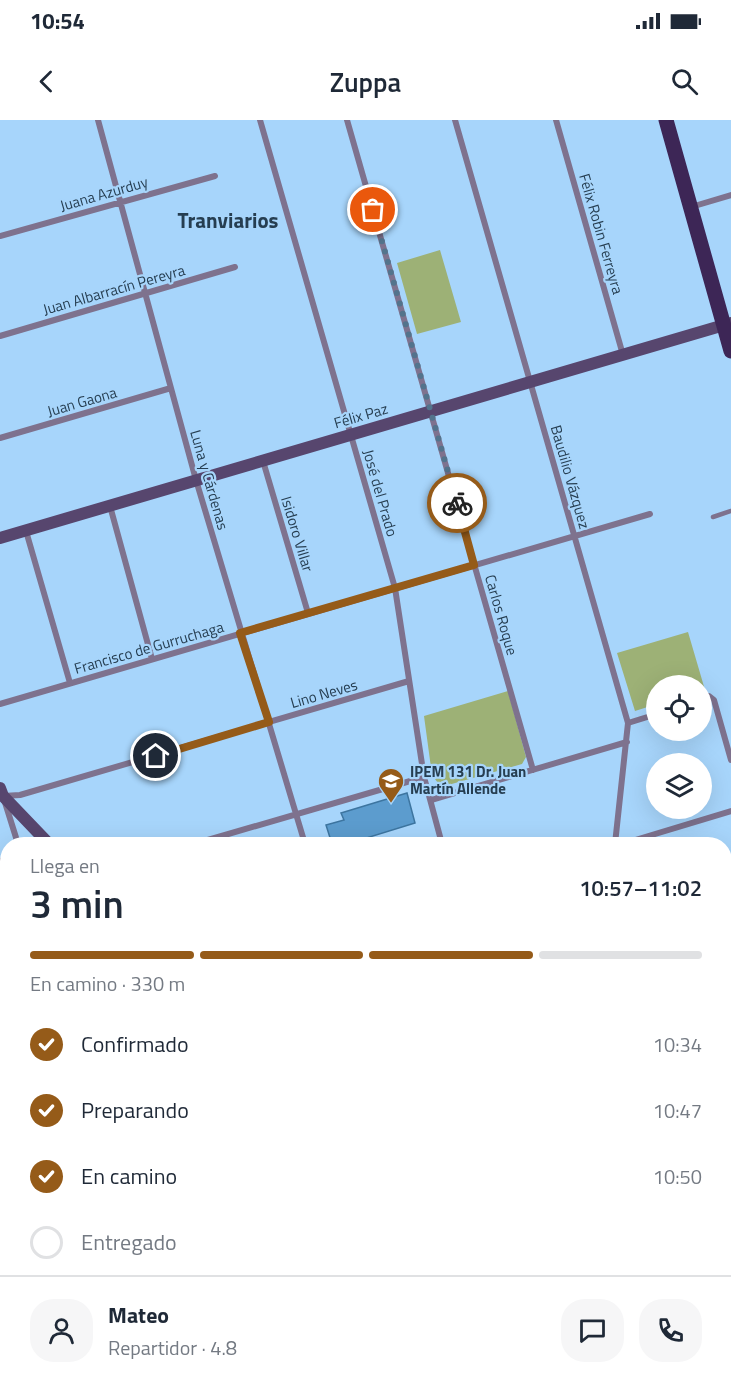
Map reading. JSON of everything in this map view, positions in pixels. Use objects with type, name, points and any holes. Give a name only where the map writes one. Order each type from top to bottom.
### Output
[{"type":"main road","points":[[666,120],[690,208],[727,324],[731,351]]},
{"type":"main road","name":"Félix Paz","points":[[0,538],[727,324]]},
{"type":"main road","points":[[1,792],[43,837]]},
{"type":"street","name":"Luna y Cárdenas","points":[[98,120],[196,480],[303,837]]},
{"type":"street","name":"José del Prado","points":[[260,120],[395,588],[424,777],[440,837]]},
{"type":"street","name":"Carlos Roque","points":[[347,120],[533,770]]},
{"type":"street","name":"Baudilio Vázquez","points":[[455,120],[628,723],[616,837]]},
{"type":"street","name":"Félix Robin Ferreyra","points":[[556,120],[623,355]]},
{"type":"street","name":"Juana Azurduy","points":[[0,236],[215,176]]},
{"type":"street","points":[[690,208],[731,195]]},
{"type":"street","name":"Juan Albarracín Pereyra","points":[[0,336],[235,267]]},
{"type":"street","name":"Juan Gaona","points":[[0,438],[171,388]]},
{"type":"street","name":"Isidoro Villar","points":[[263,461],[309,613]]},
{"type":"street","points":[[110,506],[152,659]]},
{"type":"street","name":"Francisco de Gurruchaga","points":[[0,704],[650,514]]},
{"type":"street","points":[[26,531],[70,683]]},
{"type":"street","name":"Lino Neves","points":[[1,792],[20,795],[409,681]]},
{"type":"street","points":[[712,698],[731,760]]},
{"type":"street","points":[[628,723],[646,717]]},
{"type":"street","points":[[431,800],[627,742]]},
{"type":"street","points":[[219,837],[424,777]]},
{"type":"street","points":[[1,792],[16,837]]},
{"type":"street","points":[[645,837],[731,811]]},
{"type":"lane","points":[[713,517],[731,512]]},
{"type":"green space","points":[[440,250],[461,322],[417,334],[397,263]]},
{"type":"green space","points":[[688,632],[701,675],[646,675],[646,708],[635,711],[617,653]]},
{"type":"green space","points":[[508,691],[526,757],[522,764],[441,787],[432,775],[424,716]]},
{"type":"building","points":[[407,793],[415,823],[370,837],[330,837],[326,825],[344,820],[341,813]]},
{"type":"way so far","points":[[373,210],[457,503]]},
{"type":"place","name":"IPEM 131 Dr. Juan Martín Allende","points":[[391,804]]},
{"type":"district","name":"Tranviarios","points":[[228,221]]},
{"type":"route","points":[[156,756],[269,722],[240,633],[474,565],[457,503]]}]
